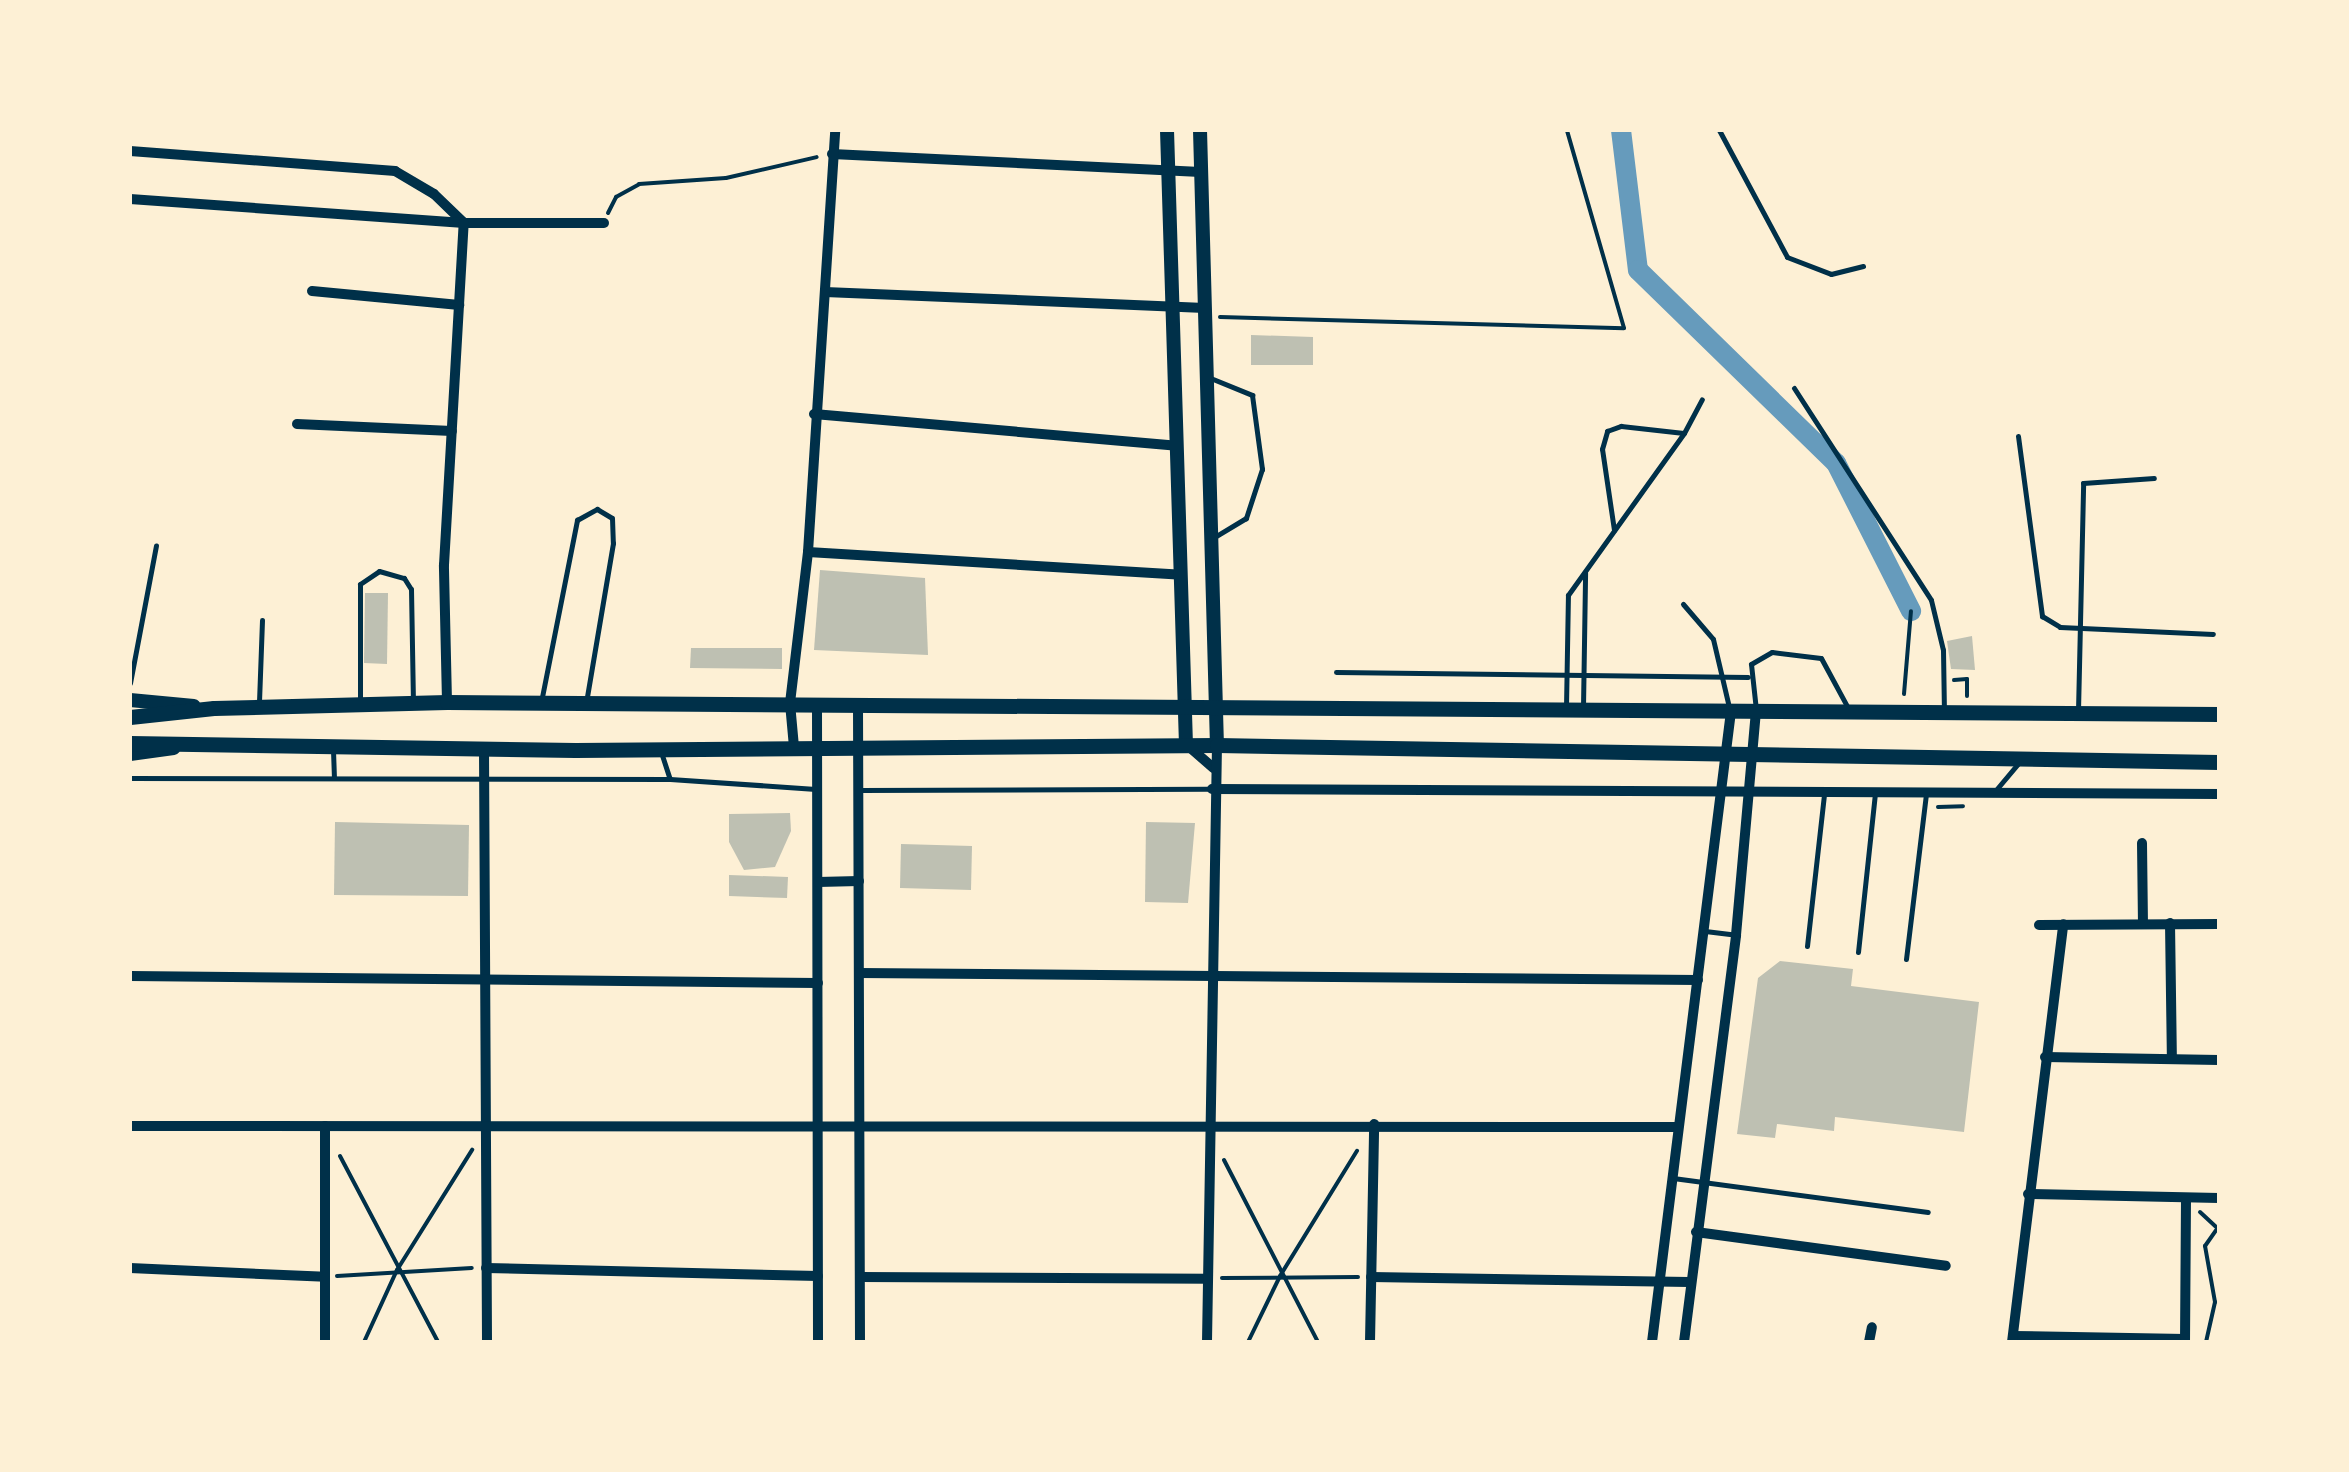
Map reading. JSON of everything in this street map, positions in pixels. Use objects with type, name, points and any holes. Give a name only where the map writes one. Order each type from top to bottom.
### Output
[{"type":"main road","points":[[130,718],[214,708],[447,702],[2219,714]]},
{"type":"main road","points":[[130,743],[484,749],[660,749],[858,742],[1217,744],[2219,762]]},
{"type":"street","points":[[794,746],[790,703],[808,552],[835,130]]},
{"type":"street","points":[[1167,130],[1186,744],[1213,768]]},
{"type":"street","points":[[1200,130],[1217,744],[1212,789],[1207,1342]]},
{"type":"street","points":[[130,151],[395,171],[464,223]]},
{"type":"street","points":[[832,154],[1201,172]]},
{"type":"street","points":[[130,199],[464,223],[604,223]]},
{"type":"street","points":[[447,702],[444,566],[464,223]]},
{"type":"street","points":[[312,290],[459,305]]},
{"type":"street","points":[[825,292],[1172,306],[1205,312]]},
{"type":"street","points":[[814,414],[1177,446]]},
{"type":"street","points":[[297,424],[452,432]]},
{"type":"street","points":[[808,552],[1181,575]]},
{"type":"street","points":[[130,700],[214,708]]},
{"type":"street","points":[[818,704],[818,1342]]},
{"type":"street","points":[[858,705],[860,1342]]},
{"type":"street","points":[[1652,1342],[1731,711]]},
{"type":"street","points":[[1684,1342],[1736,935],[1756,712]]},
{"type":"street","points":[[130,754],[213,747]]},
{"type":"street","points":[[484,749],[487,1342]]},
{"type":"street","points":[[1212,789],[2219,794]]},
{"type":"street","points":[[2142,843],[2142,923]]},
{"type":"street","points":[[818,882],[858,881]]},
{"type":"street","points":[[2170,923],[2172,1059]]},
{"type":"street","points":[[2062,924],[2012,1339],[2185,1341],[2186,1198]]},
{"type":"street","points":[[2039,925],[2219,924]]},
{"type":"street","points":[[859,974],[1698,980]]},
{"type":"street","points":[[130,976],[485,977],[818,984]]},
{"type":"street","points":[[2044,1058],[2219,1060]]},
{"type":"street","points":[[130,1126],[818,1130],[1374,1124],[1677,1127]]},
{"type":"street","points":[[1370,1342],[1374,1124]]},
{"type":"street","points":[[324,1342],[325,1126]]},
{"type":"street","points":[[2028,1194],[2219,1198]]},
{"type":"street","points":[[1696,1232],[1946,1266]]},
{"type":"street","points":[[130,1268],[325,1277]]},
{"type":"street","points":[[486,1268],[818,1276]]},
{"type":"street","points":[[860,1277],[1208,1279]]},
{"type":"street","points":[[1372,1277],[1689,1282]]},
{"type":"street","points":[[1869,1342],[1872,1327]]},
{"type":"lane","points":[[1719,130],[1787,258],[1831,274],[1862,266]]},
{"type":"lane","points":[[1207,376],[1252,395],[1262,469],[1246,518],[1212,538]]},
{"type":"lane","points":[[1794,388],[1931,600],[1943,650],[1944,714]]},
{"type":"lane","points":[[1566,710],[1565,604],[1585,570],[1684,434],[1702,399]]},
{"type":"lane","points":[[1614,530],[1602,450],[1606,431],[1621,426],[1684,434]]},
{"type":"lane","points":[[2018,436],[2042,616],[2078,628],[2214,634]]},
{"type":"lane","points":[[2078,714],[2083,483],[2154,478]]},
{"type":"lane","points":[[540,704],[577,520],[596,509],[612,518],[613,543],[585,705]]},
{"type":"lane","points":[[130,683],[156,545]]},
{"type":"lane","points":[[360,704],[360,584],[379,570],[404,578],[411,589],[413,704]]},
{"type":"lane","points":[[1583,709],[1585,570]]},
{"type":"lane","points":[[1684,604],[1713,639],[1717,677],[1731,711]]},
{"type":"lane","points":[[259,708],[262,620]]},
{"type":"lane","points":[[1756,712],[1748,678],[1764,652],[1812,654],[1829,666],[1850,714]]},
{"type":"lane","points":[[1336,672],[1748,678]]},
{"type":"lane","points":[[333,746],[334,778]]},
{"type":"lane","points":[[660,749],[670,779]]},
{"type":"lane","points":[[1993,793],[2022,758]]},
{"type":"lane","points":[[130,778],[670,779],[818,789]]},
{"type":"lane","points":[[858,790],[1212,789]]},
{"type":"lane","points":[[1806,946],[1824,792]]},
{"type":"lane","points":[[1858,952],[1875,792]]},
{"type":"lane","points":[[1906,959],[1926,792]]},
{"type":"lane","points":[[1705,931],[1736,935]]},
{"type":"lane","points":[[1670,1178],[1928,1212]]},
{"type":"path","points":[[1205,312],[1624,328],[1567,130]]},
{"type":"path","points":[[604,223],[616,197],[638,184],[726,178],[832,154]]},
{"type":"path","points":[[1902,713],[1911,611]]},
{"type":"path","points":[[1248,1342],[1280,1276],[1374,1124]]},
{"type":"path","points":[[325,1126],[438,1342]]},
{"type":"path","points":[[364,1342],[398,1270],[486,1128]]},
{"type":"path","points":[[1209,1128],[1280,1276],[1318,1342]]},
{"type":"path","points":[[2206,1342],[2215,1302],[2205,1246],[2219,1226]]},
{"type":"path","points":[[325,1277],[486,1268]]},
{"type":"path","points":[[1208,1279],[1372,1277]]},
{"type":"building","points":[[1251,335],[1313,337],[1313,365],[1251,365]]},
{"type":"building","points":[[820,570],[925,578],[928,655],[814,650]]},
{"type":"building","points":[[365,593],[388,593],[387,664],[364,663]]},
{"type":"building","points":[[1972,636],[1975,670],[1951,669],[1947,641]]},
{"type":"building","points":[[691,648],[782,648],[782,669],[690,668]]},
{"type":"building","points":[[790,813],[791,831],[775,867],[744,870],[729,842],[729,814]]},
{"type":"building","points":[[335,822],[469,825],[468,896],[334,895]]},
{"type":"building","points":[[1146,822],[1195,823],[1188,903],[1145,902]]},
{"type":"building","points":[[901,844],[972,846],[971,890],[900,888]]},
{"type":"building","points":[[729,875],[788,877],[787,898],[729,896]]},
{"type":"building","points":[[1780,961],[1853,969],[1851,986],[1979,1002],[1964,1132],[1835,1117],[1834,1131],[1777,1124],[1775,1138],[1737,1134],[1758,978]]},
{"type":"waterway","points":[[1621,130],[1638,270],[1836,463],[1911,611]]}]
